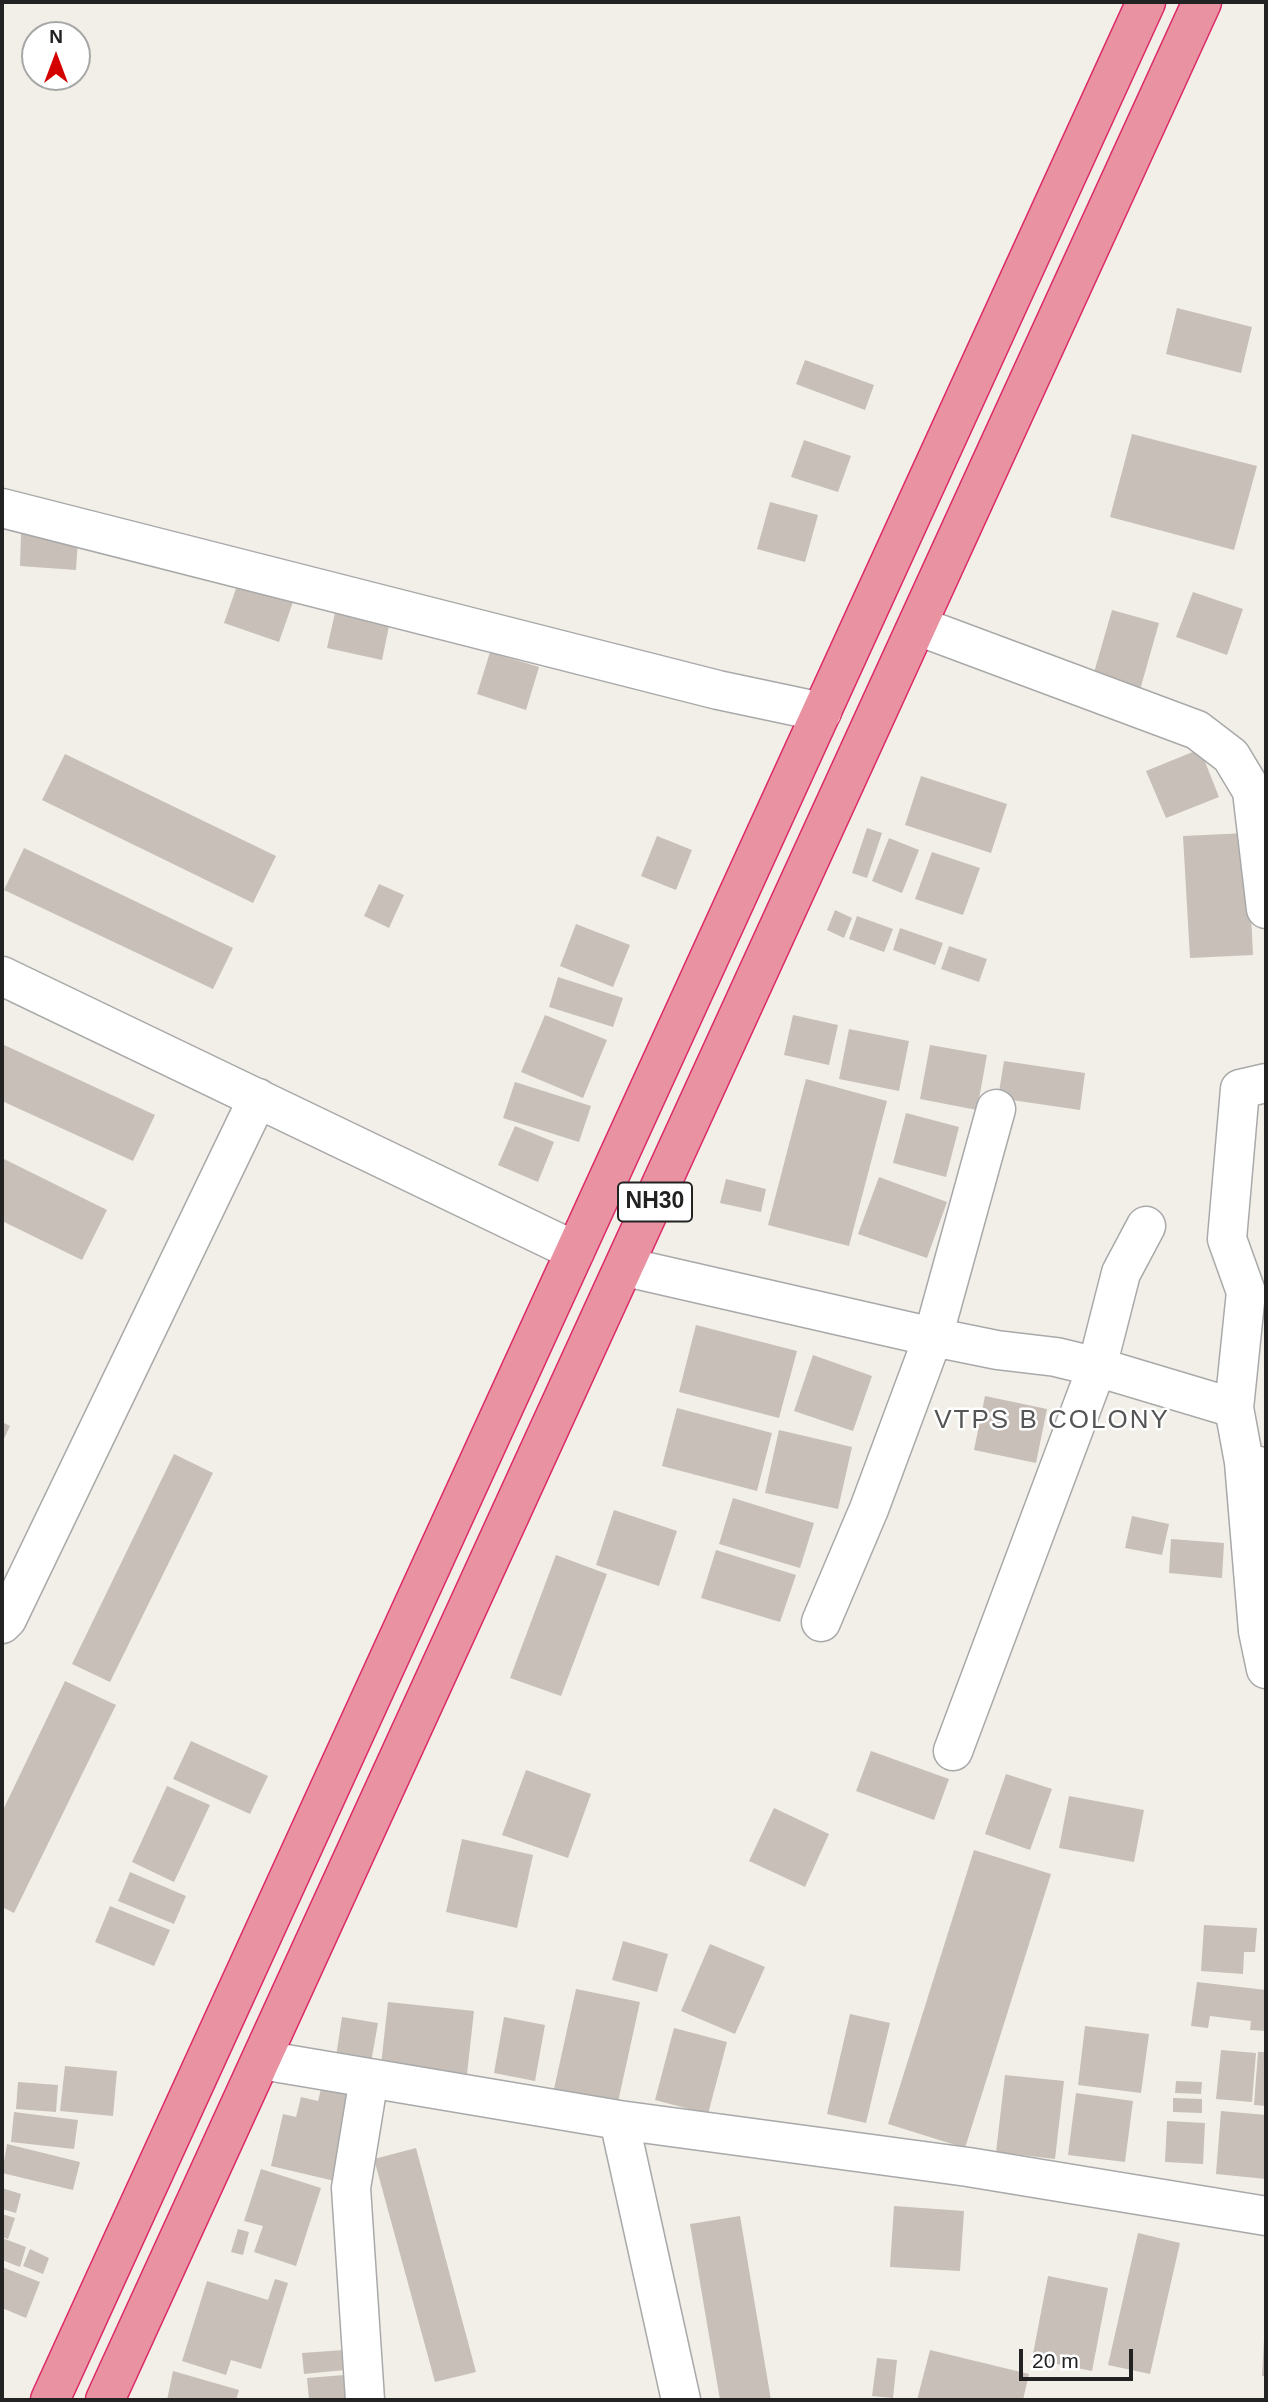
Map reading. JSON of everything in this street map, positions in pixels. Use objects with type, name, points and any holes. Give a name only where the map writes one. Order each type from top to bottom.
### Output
[{"type":"highway","name":"NH30","points":[[50,2400],[1146,2]]},
{"type":"highway","name":"NH30","points":[[106,2400],[1202,2]]},
{"type":"street","points":[[2,508],[705,687],[822,712]]},
{"type":"street","points":[[918,626],[1197,730],[1231,756],[1259,791],[1266,909]]},
{"type":"street","points":[[2,976],[575,1251]]},
{"type":"street","points":[[1266,1083],[1240,1089],[1227,1239],[1246,1292],[1234,1408],[1255,1465],[1258,1631],[1266,1669]]},
{"type":"street","points":[[2,1624],[7,1619],[258,1098]]},
{"type":"street","points":[[821,1622],[869,1509],[933,1337],[996,1109]]},
{"type":"street","points":[[953,1751],[1097,1367],[1121,1273],[1146,1226]]},
{"type":"street","points":[[626,1267],[933,1337],[998,1350],[1056,1357],[1234,1408]]},
{"type":"street","points":[[262,2060],[620,2120],[968,2167],[1266,2216]]},
{"type":"street","points":[[365,2400],[351,2188],[369,2078]]},
{"type":"street","points":[[620,2120],[681,2400]]},
{"type":"building","points":[[1177,308],[1252,327],[1241,373],[1166,354]]},
{"type":"building","points":[[805,360],[874,385],[865,410],[796,384]]},
{"type":"building","points":[[1132,434],[1257,466],[1234,550],[1110,517]]},
{"type":"building","points":[[804,440],[851,456],[838,492],[791,477]]},
{"type":"building","points":[[770,502],[818,515],[805,562],[757,549]]},
{"type":"building","points":[[21,534],[78,539],[76,570],[20,566]]},
{"type":"building","points":[[239,580],[294,599],[279,642],[224,623]]},
{"type":"building","points":[[1193,592],[1243,609],[1227,655],[1176,637]]},
{"type":"building","points":[[337,604],[391,616],[382,660],[327,648]]},
{"type":"building","points":[[1112,610],[1159,623],[1140,690],[1093,676]]},
{"type":"building","points":[[490,652],[539,667],[526,710],[477,694]]},
{"type":"building","points":[[1200,749],[1219,797],[1166,818],[1146,771]]},
{"type":"building","points":[[65,754],[276,856],[253,903],[42,800]]},
{"type":"building","points":[[921,776],[1007,804],[991,853],[905,825]]},
{"type":"building","points":[[867,828],[882,833],[867,878],[852,873]]},
{"type":"building","points":[[1247,833],[1253,955],[1190,958],[1183,836]]},
{"type":"building","points":[[657,836],[692,850],[676,890],[641,876]]},
{"type":"building","points":[[889,838],[919,850],[902,893],[872,881]]},
{"type":"building","points":[[24,848],[233,948],[213,989],[4,890]]},
{"type":"building","points":[[932,852],[980,868],[963,915],[915,899]]},
{"type":"building","points":[[379,884],[404,895],[389,928],[364,916]]},
{"type":"building","points":[[835,910],[852,918],[844,938],[827,930]]},
{"type":"building","points":[[857,916],[893,929],[884,952],[849,939]]},
{"type":"building","points":[[576,924],[630,945],[613,987],[560,966]]},
{"type":"building","points":[[900,928],[943,943],[935,965],[893,950]]},
{"type":"building","points":[[949,946],[987,959],[979,982],[941,969]]},
{"type":"building","points":[[558,977],[623,998],[613,1027],[549,1007]]},
{"type":"building","points":[[545,1015],[607,1040],[583,1098],[521,1072]]},
{"type":"building","points":[[793,1015],[838,1025],[829,1065],[784,1055]]},
{"type":"building","points":[[849,1029],[909,1041],[899,1091],[839,1079]]},
{"type":"building","points":[[2,1044],[155,1115],[133,1161],[2,1101]]},
{"type":"building","points":[[930,1045],[987,1055],[977,1110],[920,1099]]},
{"type":"building","points":[[1004,1061],[1085,1073],[1080,1110],[998,1098]]},
{"type":"building","points":[[806,1079],[887,1101],[849,1246],[768,1225]]},
{"type":"building","points":[[515,1082],[591,1106],[579,1142],[503,1118]]},
{"type":"building","points":[[906,1113],[959,1127],[946,1177],[893,1163]]},
{"type":"building","points":[[515,1126],[554,1142],[538,1182],[498,1165]]},
{"type":"building","points":[[2,1158],[107,1210],[82,1260],[2,1221]]},
{"type":"building","points":[[879,1177],[947,1202],[927,1258],[858,1234]]},
{"type":"building","points":[[726,1179],[766,1189],[761,1212],[720,1203]]},
{"type":"building","points":[[696,1325],[797,1351],[779,1418],[679,1392]]},
{"type":"building","points":[[813,1355],[872,1376],[853,1431],[794,1411]]},
{"type":"building","points":[[985,1396],[1047,1409],[1036,1463],[974,1450]]},
{"type":"building","points":[[677,1408],[772,1433],[757,1491],[662,1466]]},
{"type":"building","points":[[2,1422],[10,1426],[2,1443]]},
{"type":"building","points":[[779,1430],[852,1447],[838,1509],[765,1493]]},
{"type":"building","points":[[174,1454],[213,1473],[110,1682],[72,1664]]},
{"type":"building","points":[[733,1498],[814,1523],[800,1568],[719,1544]]},
{"type":"building","points":[[614,1510],[677,1531],[659,1586],[596,1565]]},
{"type":"building","points":[[1132,1516],[1169,1524],[1162,1555],[1125,1548]]},
{"type":"building","points":[[1171,1539],[1224,1543],[1222,1578],[1169,1573]]},
{"type":"building","points":[[716,1550],[796,1575],[780,1622],[701,1598]]},
{"type":"building","points":[[556,1555],[607,1574],[561,1696],[510,1678]]},
{"type":"building","points":[[65,1681],[116,1705],[14,1913],[2,1907],[2,1812]]},
{"type":"building","points":[[191,1741],[268,1776],[250,1814],[173,1779]]},
{"type":"building","points":[[871,1751],[949,1779],[934,1820],[856,1791]]},
{"type":"building","points":[[526,1770],[591,1794],[568,1858],[502,1835]]},
{"type":"building","points":[[1006,1774],[1052,1789],[1030,1850],[985,1834]]},
{"type":"building","points":[[167,1786],[210,1805],[174,1882],[132,1862]]},
{"type":"building","points":[[1069,1796],[1144,1810],[1134,1862],[1059,1848]]},
{"type":"building","points":[[774,1808],[829,1834],[805,1887],[749,1861]]},
{"type":"building","points":[[462,1839],[533,1855],[517,1928],[446,1912]]},
{"type":"building","points":[[974,1850],[1051,1874],[965,2148],[888,2124]]},
{"type":"building","points":[[130,1872],[186,1896],[174,1924],[118,1901]]},
{"type":"building","points":[[110,1906],[170,1930],[154,1966],[95,1942]]},
{"type":"building","points":[[1204,1925],[1257,1928],[1255,1952],[1244,1952],[1243,1974],[1201,1971]]},
{"type":"building","points":[[623,1941],[668,1954],[657,1992],[612,1980]]},
{"type":"building","points":[[710,1944],[765,1967],[735,2034],[681,2011]]},
{"type":"building","points":[[1197,1982],[1266,1990],[1266,2031],[1250,2030],[1251,2021],[1210,2016],[1208,2028],[1191,2026]]},
{"type":"building","points":[[576,1989],[640,2002],[618,2102],[554,2089]]},
{"type":"building","points":[[388,2002],[474,2011],[466,2083],[380,2074]]},
{"type":"building","points":[[850,2014],[890,2023],[866,2123],[827,2114]]},
{"type":"building","points":[[342,2017],[378,2023],[370,2068],[335,2063]]},
{"type":"building","points":[[504,2017],[545,2025],[535,2081],[494,2073]]},
{"type":"building","points":[[1085,2026],[1149,2034],[1141,2093],[1078,2085]]},
{"type":"building","points":[[674,2028],[727,2042],[708,2114],[655,2100]]},
{"type":"building","points":[[1221,2050],[1256,2053],[1252,2102],[1216,2099]]},
{"type":"building","points":[[1258,2052],[1266,2052],[1266,2106],[1254,2105]]},
{"type":"building","points":[[65,2066],[117,2071],[113,2116],[60,2111]]},
{"type":"building","points":[[1005,2075],[1064,2081],[1055,2159],[996,2152]]},
{"type":"building","points":[[1176,2081],[1202,2082],[1201,2094],[1175,2093]]},
{"type":"building","points":[[18,2082],[58,2085],[56,2112],[16,2109]]},
{"type":"building","points":[[322,2085],[360,2094],[339,2182],[271,2166],[283,2114],[296,2117],[301,2097],[318,2101]]},
{"type":"building","points":[[1076,2093],[1133,2101],[1125,2162],[1068,2155]]},
{"type":"building","points":[[1173,2098],[1202,2099],[1202,2113],[1173,2112]]},
{"type":"building","points":[[1221,2111],[1266,2115],[1266,2179],[1216,2174]]},
{"type":"building","points":[[14,2112],[78,2120],[74,2149],[11,2142]]},
{"type":"building","points":[[1167,2121],[1205,2123],[1203,2164],[1165,2162]]},
{"type":"building","points":[[7,2144],[80,2162],[73,2190],[2,2173]]},
{"type":"building","points":[[416,2148],[476,2372],[435,2382],[374,2159]]},
{"type":"building","points":[[261,2169],[321,2188],[296,2266],[254,2252],[263,2226],[244,2221]]},
{"type":"building","points":[[2,2188],[21,2194],[16,2213],[2,2209]]},
{"type":"building","points":[[894,2206],[964,2211],[960,2271],[890,2267]]},
{"type":"building","points":[[2,2214],[15,2218],[8,2239],[2,2237]]},
{"type":"building","points":[[740,2216],[771,2400],[720,2400],[690,2224]]},
{"type":"building","points":[[238,2229],[249,2232],[243,2255],[231,2252]]},
{"type":"building","points":[[1138,2233],[1180,2243],[1150,2374],[1108,2365]]},
{"type":"building","points":[[2,2238],[26,2247],[20,2267],[2,2260]]},
{"type":"building","points":[[30,2249],[49,2258],[43,2274],[23,2266]]},
{"type":"building","points":[[2,2267],[40,2282],[26,2318],[2,2308]]},
{"type":"building","points":[[1048,2276],[1108,2288],[1092,2371],[1032,2359]]},
{"type":"building","points":[[275,2279],[288,2283],[261,2369],[231,2360],[226,2375],[182,2361],[207,2281],[268,2300]]},
{"type":"building","points":[[1264,2339],[1266,2376],[1262,2376]]},
{"type":"building","points":[[344,2350],[345,2370],[304,2374],[302,2353]]},
{"type":"building","points":[[930,2350],[1029,2374],[1023,2400],[917,2400]]},
{"type":"building","points":[[877,2358],[897,2360],[893,2398],[872,2396]]},
{"type":"building","points":[[173,2371],[239,2390],[236,2400],[167,2400]]},
{"type":"building","points":[[344,2375],[346,2399],[309,2400],[307,2378]]},
{"type":"district","name":"VTPS B COLONY","points":[[1052,1421]]}]
